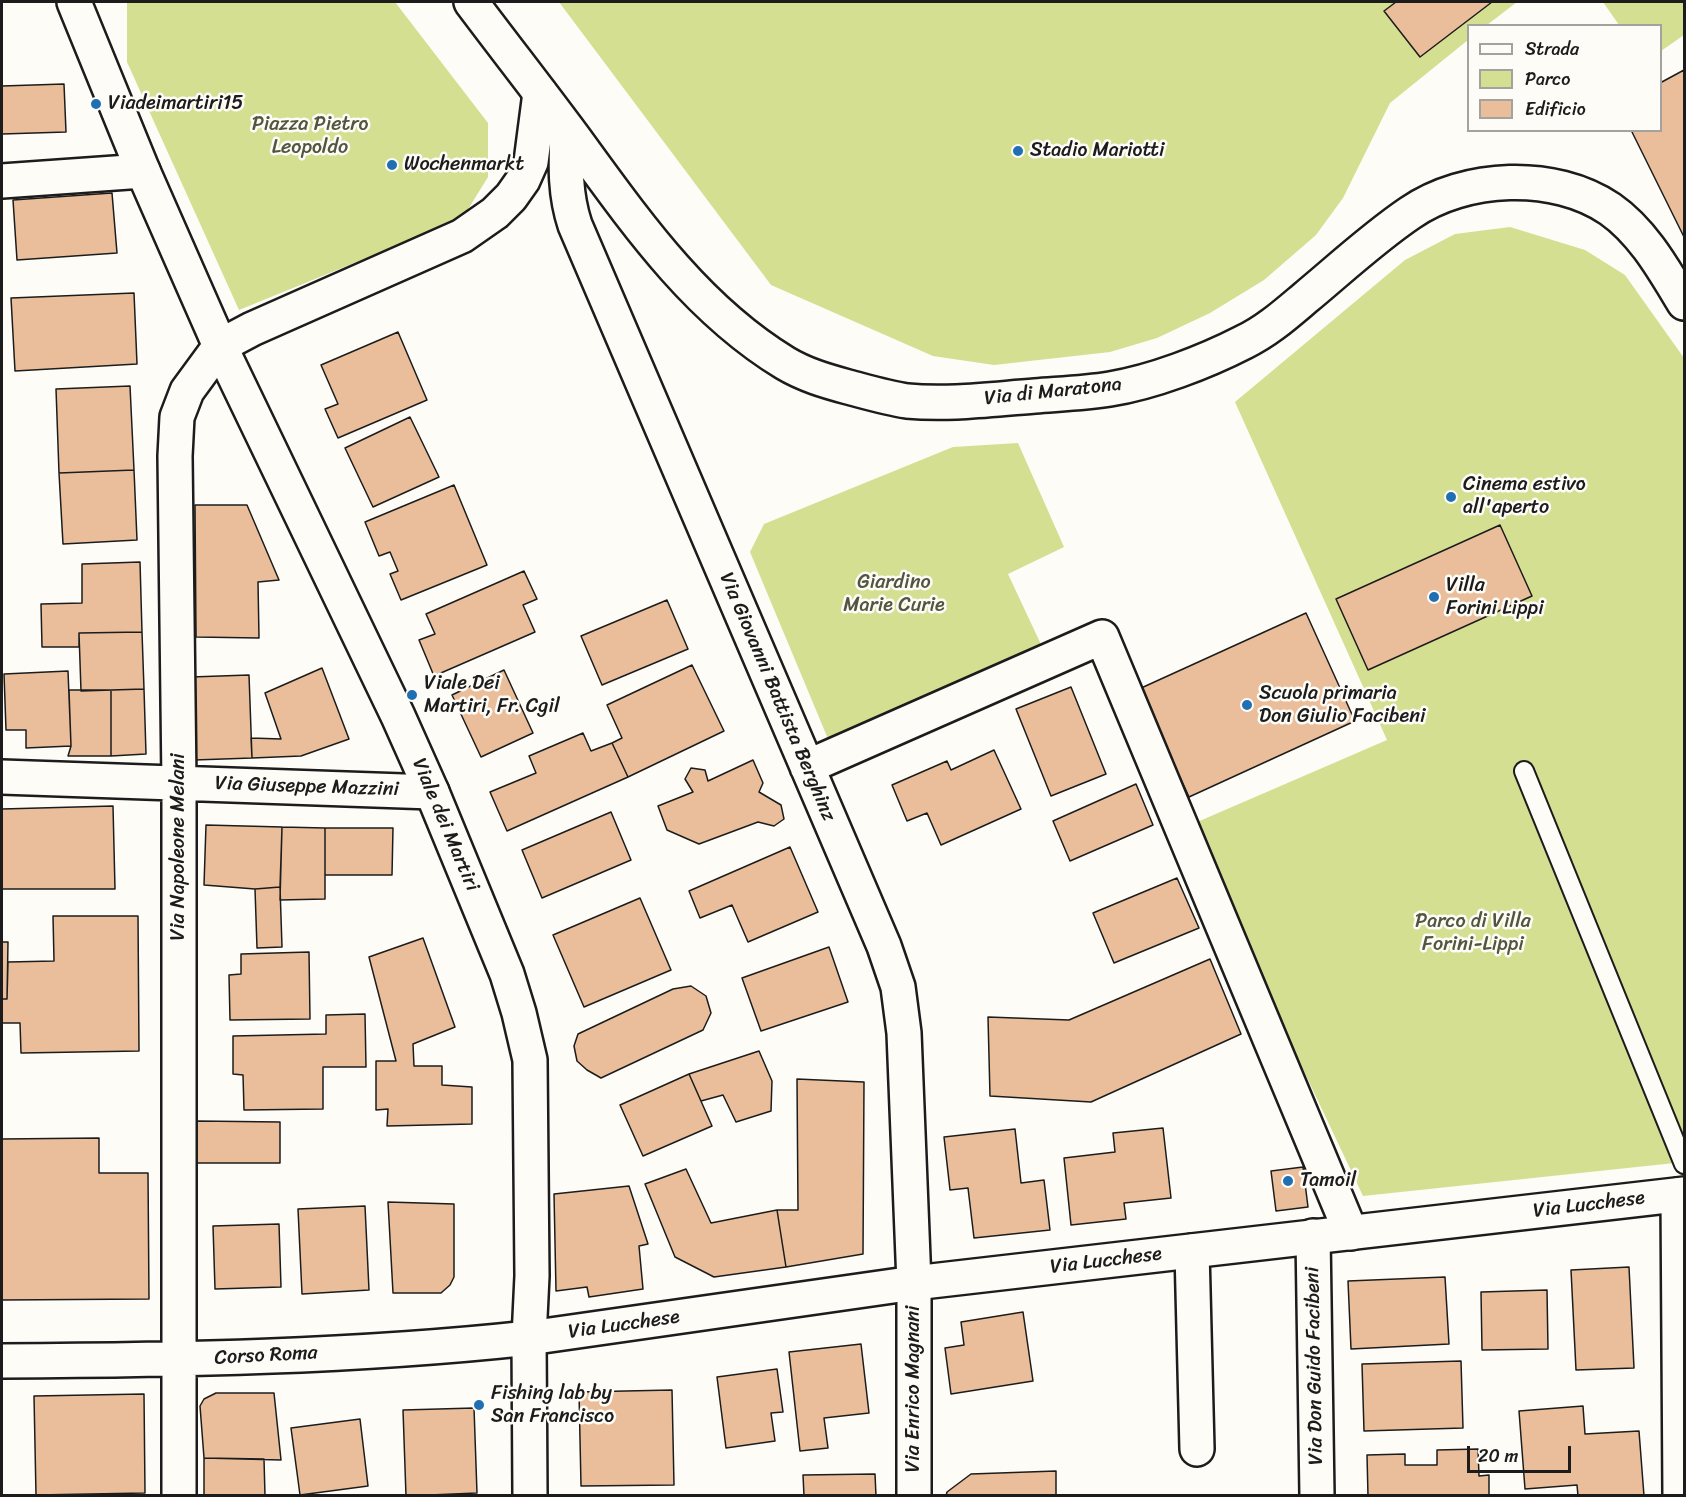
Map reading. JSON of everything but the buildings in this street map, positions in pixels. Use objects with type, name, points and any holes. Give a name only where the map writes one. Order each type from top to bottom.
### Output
[{"type":"street","points":[[471,2],[567,129]]},
{"type":"street","points":[[78,7],[143,171],[220,346],[252,328],[462,236],[495,213],[511,197],[523,180],[531,162],[540,93]]},
{"type":"street","name":"Via di Maratona","points":[[567,129],[635,221],[673,267],[710,304],[748,337],[787,364],[819,379],[906,400],[940,402],[983,400],[1110,389],[1159,376],[1206,359],[1247,341],[1276,322],[1414,210],[1443,195],[1480,184],[1514,182],[1548,186],[1579,194],[1610,210],[1636,234],[1655,258],[1684,303]]},
{"type":"street","name":"Via Giovanni Battista Berghinz","points":[[567,129],[565,181],[569,207],[575,225],[884,946],[898,987],[904,1033],[914,1283]]},
{"type":"street","points":[[2,181],[143,171]]},
{"type":"street","name":"Via Napoleone Melani","points":[[180,1496],[179,783],[175,456],[177,417],[187,391],[220,346]]},
{"type":"street","name":"Viale dei Martiri","points":[[220,346],[398,716],[507,974],[519,1012],[530,1060],[532,1276],[529,1338],[530,1496]]},
{"type":"street","points":[[807,767],[1101,637],[1351,1233]]},
{"type":"street","name":"Via Giuseppe Mazzini","points":[[2,777],[432,792]]},
{"type":"street","points":[[1680,1496],[1682,1184]]},
{"type":"street","name":"Via Lucchese","points":[[529,1338],[914,1283],[1351,1233],[1682,1184]]},
{"type":"street","name":"Via Don Guido Facibeni","points":[[1313,1236],[1317,1496]]},
{"type":"street","points":[[1192,1251],[1197,1449]]},
{"type":"street","name":"Via Enrico Magnani","points":[[914,1283],[914,1496]]},
{"type":"street","name":"Corso Roma","points":[[2,1361],[179,1360],[457,1346],[529,1338]]},
{"type":"lane","points":[[1524,771],[1682,1184]]},
{"type":"green space","name":"Piazza Pietro Leopoldo","points":[[127,2],[395,2],[488,123],[488,177],[462,219],[239,310],[127,62]]},
{"type":"green space","name":"Stadio Mariotti","points":[[559,2],[1517,2],[1488,24],[1467,24],[1467,41],[1390,103],[1343,198],[1316,235],[1264,280],[1210,313],[1157,338],[1110,352],[994,365],[933,356],[771,285]]},
{"type":"green space","points":[[1603,2],[1684,2],[1684,35],[1662,50],[1662,24],[1618,24]]},
{"type":"green space","name":"Parco di Villa Forini-Lippi","points":[[1510,227],[1585,250],[1625,275],[1684,358],[1684,1162],[1363,1196],[1188,826],[1387,740],[1235,402],[1405,260],[1455,234]]},
{"type":"green space","name":"Giardino Marie Curie","points":[[1018,443],[1064,547],[1008,574],[1045,653],[831,746],[750,552],[764,524],[953,447]]},
{"type":"place","name":"Viadeimartiri15","points":[[96,104]]},
{"type":"place","name":"Stadio Mariotti","points":[[1018,151]]},
{"type":"place","name":"Wochenmarkt","points":[[392,165]]},
{"type":"place","name":"Cinema estivo all'aperto","points":[[1451,497]]},
{"type":"place","name":"Villa Forini Lippi","points":[[1434,597]]},
{"type":"place","name":"Viale Dei Martiri, Fr. Cgil","points":[[412,695]]},
{"type":"place","name":"Scuola primaria Don Giulio Facibeni","points":[[1247,705]]},
{"type":"place","name":"Tamoil","points":[[1288,1181]]},
{"type":"place","name":"Fishing lab by San Francisco","points":[[479,1405]]}]
